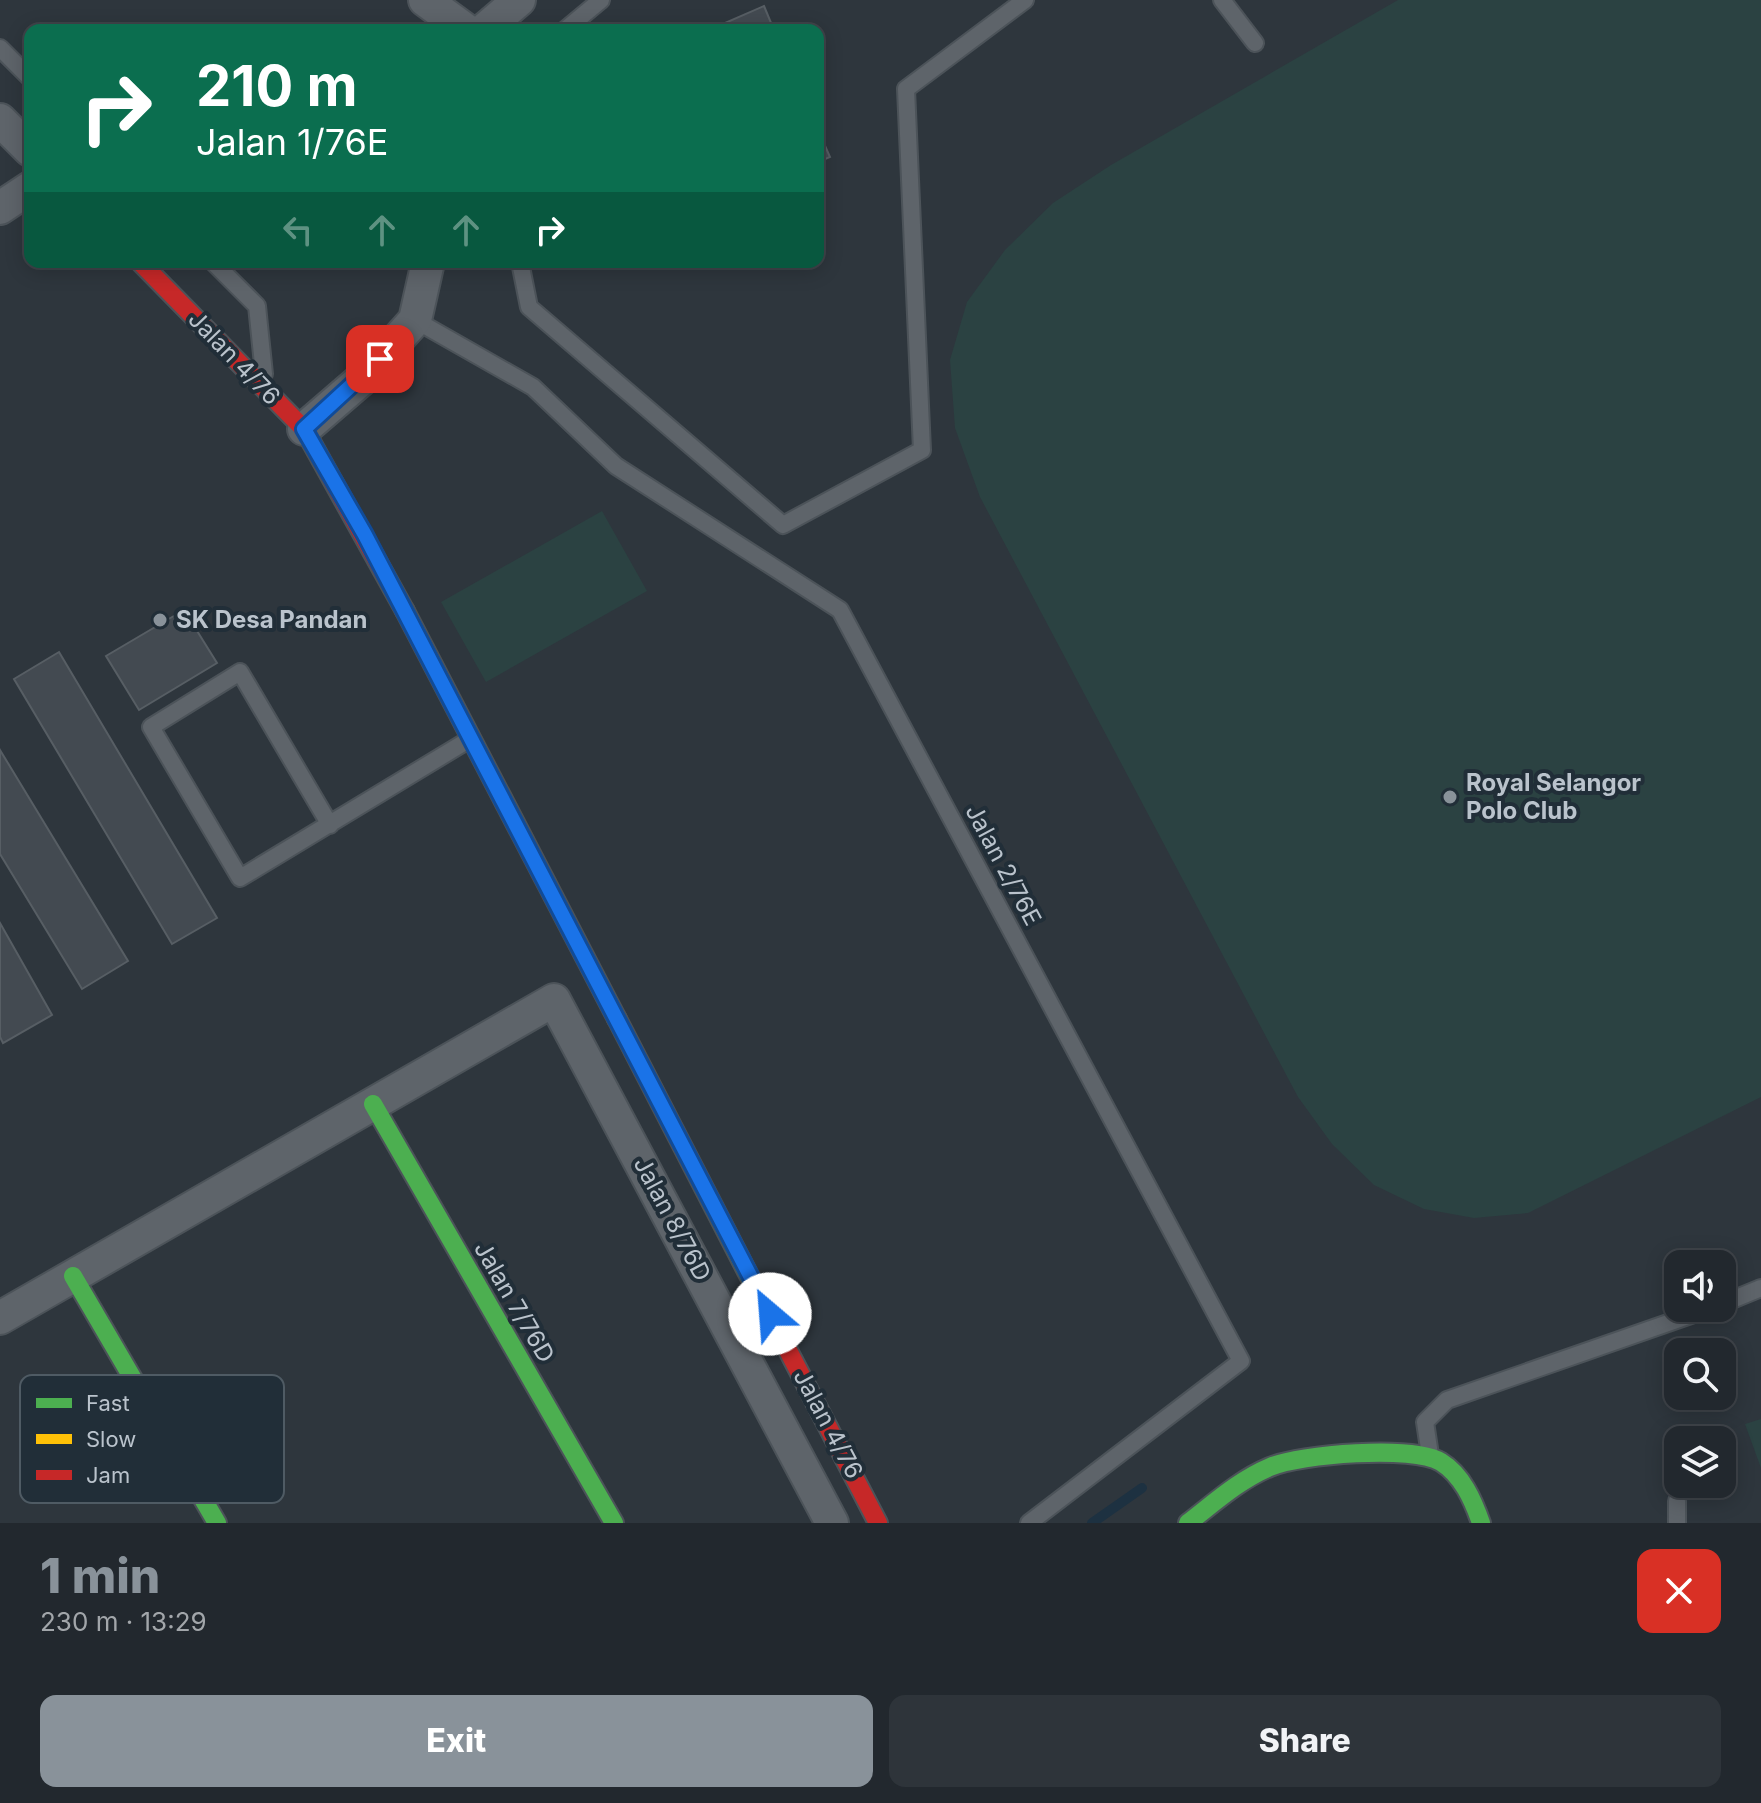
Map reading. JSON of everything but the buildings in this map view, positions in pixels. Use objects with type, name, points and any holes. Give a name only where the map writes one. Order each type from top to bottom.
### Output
[{"type":"street","points":[[425,0],[458,24]]},
{"type":"street","points":[[491,24],[519,0]]},
{"type":"street","points":[[0,120],[24,144]]},
{"type":"street","points":[[0,208],[24,192]]},
{"type":"street","name":"Jalan 4/76","points":[[146,268],[304,429],[365,535],[878,1523]]},
{"type":"street","points":[[304,429],[362,379],[415,320],[427,268]]},
{"type":"street","name":"Jalan 8/76D","points":[[373,1104],[554,1000],[832,1523]]},
{"type":"street","points":[[0,1318],[373,1104]]},
{"type":"street","name":"Jalan 7/76D","points":[[373,1104],[614,1523]]},
{"type":"street","points":[[73,1276],[131,1375]]},
{"type":"street","points":[[1188,1523],[1251,1478],[1278,1463],[1305,1456],[1430,1456],[1459,1476],[1481,1523]]},
{"type":"street","points":[[205,1503],[217,1523]]},
{"type":"lane","points":[[572,24],[601,0]]},
{"type":"lane","points":[[521,268],[529,307],[783,525],[922,450],[906,89],[1025,0]]},
{"type":"lane","points":[[1222,0],[1255,43]]},
{"type":"lane","points":[[0,48],[24,72]]},
{"type":"lane","points":[[219,268],[257,306],[265,390]]},
{"type":"lane","name":"Jalan 2/76E","points":[[415,320],[533,387],[616,466],[840,610],[1241,1361],[1029,1523]]},
{"type":"lane","points":[[330,825],[240,672],[151,727],[240,878],[330,825],[471,739]]},
{"type":"lane","points":[[1736,1298],[1761,1288]]},
{"type":"lane","points":[[1430,1456],[1425,1422],[1447,1400],[1671,1322]]},
{"type":"lane","points":[[1677,1501],[1677,1523]]},
{"type":"green space","name":"Royal Selangor Polo Club","points":[[1398,0],[1761,0],[1761,1097],[1528,1213],[1474,1218],[1424,1209],[1374,1185],[1332,1144],[1298,1097],[980,497],[955,428],[950,360],[967,302],[1005,250],[1053,203],[1111,165]]},
{"type":"green space","points":[[602,511],[647,591],[486,682],[441,602]]},
{"type":"green space","points":[[1761,1419],[1761,1468],[1745,1424]]},
{"type":"waterway","points":[[1092,1523],[1142,1488]]},
{"type":"traffic: fast","points":[[617,1019],[757,1291]]},
{"type":"traffic: fast","points":[[373,1104],[614,1523]]},
{"type":"traffic: fast","points":[[73,1276],[131,1375]]},
{"type":"traffic: fast","points":[[1188,1523],[1237,1485],[1270,1467],[1305,1458],[1356,1453],[1407,1454],[1441,1462],[1461,1481],[1481,1523]]},
{"type":"traffic: fast","points":[[205,1503],[217,1523]]},
{"type":"traffic: slow","points":[[405,611],[617,1019]]},
{"type":"traffic: jam","points":[[146,268],[304,429],[405,611]]},
{"type":"traffic: jam","points":[[757,1291],[878,1523]]},
{"type":"place","name":"SK Desa Pandan","points":[[160,620]]},
{"type":"place","name":"Royal Selangor Polo Club","points":[[1450,797]]},
{"type":"route","points":[[380,359],[362,379],[304,429],[365,535],[770,1314]]}]
